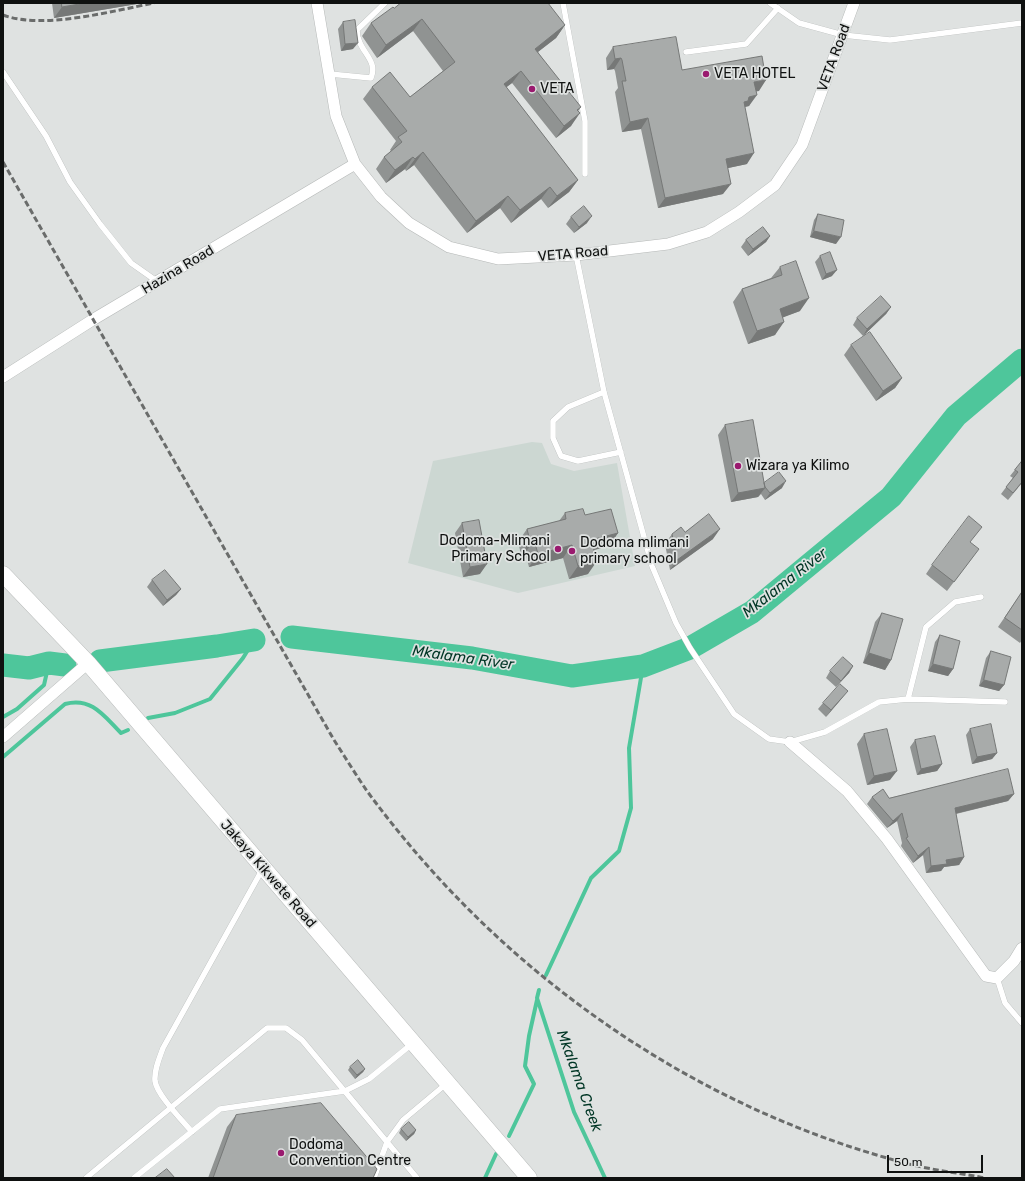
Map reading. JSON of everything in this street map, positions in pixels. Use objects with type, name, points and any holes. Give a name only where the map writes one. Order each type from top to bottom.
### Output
[{"type":"main road","name":"Jakaya Kikwete Road","points":[[3,574],[88,663],[529,1178]]},
{"type":"street","name":"VETA Road","points":[[317,3],[336,116],[355,164],[381,197],[409,223],[449,247],[498,259],[576,255],[668,244],[707,232],[739,212],[775,185],[802,145],[854,3]]},
{"type":"street","name":"Hazina Road","points":[[3,377],[94,319],[355,164]]},
{"type":"street","points":[[3,737],[88,663]]},
{"type":"street","points":[[790,742],[847,791],[887,839],[986,976],[997,978],[1014,961],[1022,948]]},
{"type":"lane","points":[[330,74],[371,78],[374,70],[373,63],[359,42],[357,30],[385,3]]},
{"type":"lane","points":[[563,3],[585,121],[585,174]]},
{"type":"lane","points":[[770,3],[799,23],[843,35],[890,40],[1022,23]]},
{"type":"lane","points":[[686,52],[746,44],[778,8]]},
{"type":"lane","points":[[3,72],[46,136],[70,182],[100,224],[131,263],[158,282]]},
{"type":"lane","points":[[576,255],[604,392],[652,566],[676,623],[690,648],[734,714],[769,739],[790,742],[825,732],[879,702],[908,699],[1005,702]]},
{"type":"lane","points":[[604,392],[568,407],[553,421],[554,438],[561,456],[578,461],[621,452]]},
{"type":"lane","points":[[908,699],[926,627],[955,602],[981,597]]},
{"type":"lane","points":[[192,1132],[161,1095],[155,1082],[156,1065],[163,1048],[263,868]]},
{"type":"lane","points":[[997,978],[1005,1003],[1022,1023]]},
{"type":"lane","points":[[86,1178],[267,1028],[286,1028],[302,1040],[417,1178]]},
{"type":"lane","points":[[134,1178],[220,1109],[345,1091],[370,1079],[413,1043]]},
{"type":"lane","points":[[374,1178],[387,1142],[403,1120],[447,1083]]},
{"type":"shaded area","points":[[532,442],[542,443],[551,464],[574,471],[617,463],[635,566],[518,593],[408,563],[433,461]]},
{"type":"building","points":[[62,3],[85,3],[62,7]]},
{"type":"building","points":[[401,3],[548,3],[565,25],[535,49],[581,107],[577,110],[580,113],[564,126],[521,71],[504,84],[578,180],[557,196],[550,187],[520,210],[508,196],[476,221],[423,152],[415,159],[413,157],[395,170],[384,157],[402,142],[398,137],[407,131],[372,87],[390,72],[410,97],[455,62],[422,19],[386,45],[371,23]]},
{"type":"building","points":[[355,20],[358,43],[345,44],[343,22]]},
{"type":"building","points":[[676,37],[682,70],[762,56],[766,80],[754,82],[757,95],[749,97],[748,101],[744,102],[754,153],[726,159],[731,184],[665,198],[648,118],[630,122],[622,81],[626,81],[622,60],[621,58],[615,59],[613,47]]},
{"type":"building","points":[[584,206],[592,216],[579,227],[571,217]]},
{"type":"building","points":[[818,214],[844,220],[841,237],[814,231]]},
{"type":"building","points":[[763,227],[770,236],[753,249],[746,240]]},
{"type":"building","points":[[830,252],[837,270],[826,274],[820,256]]},
{"type":"building","points":[[796,261],[809,298],[780,309],[784,322],[757,331],[742,289],[782,275],[780,267]]},
{"type":"building","points":[[881,296],[891,307],[867,329],[857,318]]},
{"type":"building","points":[[870,332],[902,378],[883,391],[851,345]]},
{"type":"building","name":"Wizara ya Kilimo","points":[[753,420],[765,488],[738,493],[725,425]]},
{"type":"building","points":[[1022,461],[1022,482],[1013,493],[1006,487],[1018,472],[1015,470]]},
{"type":"building","points":[[779,472],[786,481],[770,493],[765,487],[764,483]]},
{"type":"building","points":[[583,509],[585,515],[611,509],[618,533],[591,540],[597,561],[578,566],[572,545],[538,554],[534,540],[530,541],[527,529],[566,519],[565,513]]},
{"type":"building","points":[[709,514],[720,529],[677,560],[672,534],[681,527],[685,532]]},
{"type":"building","points":[[969,516],[982,527],[970,542],[979,549],[954,582],[932,565]]},
{"type":"building","points":[[479,520],[487,564],[470,567],[462,523]]},
{"type":"building","points":[[165,570],[181,589],[167,600],[152,580]]},
{"type":"building","points":[[1022,592],[1022,630],[1005,618]]},
{"type":"building","points":[[882,613],[903,619],[891,660],[869,653]]},
{"type":"building","points":[[940,635],[960,641],[953,669],[933,664]]},
{"type":"building","points":[[991,651],[1011,657],[1004,685],[984,680]]},
{"type":"building","points":[[843,657],[853,666],[841,681],[830,671]]},
{"type":"building","points":[[840,684],[848,691],[831,710],[823,703]]},
{"type":"building","points":[[991,724],[997,753],[977,757],[970,729]]},
{"type":"building","points":[[887,729],[897,771],[874,776],[864,734]]},
{"type":"building","points":[[935,736],[942,764],[921,769],[915,740]]},
{"type":"building","points":[[1008,769],[1014,794],[955,808],[964,857],[946,860],[947,864],[931,866],[929,847],[918,856],[906,838],[908,837],[902,813],[893,821],[872,797],[883,789],[889,798]]},
{"type":"building","points":[[358,1060],[365,1069],[357,1075],[350,1067]]},
{"type":"building","name":"Dodoma Convention Centre","points":[[321,1103],[377,1169],[373,1178],[213,1178],[236,1115]]},
{"type":"building","points":[[409,1122],[416,1130],[408,1137],[401,1129]]},
{"type":"building","points":[[167,1169],[175,1178],[155,1178]]},
{"type":"waterway","name":"Mkalama River","points":[[292,637],[472,658],[572,676],[643,666],[690,648],[752,612],[891,497],[956,416],[1022,360]]},
{"type":"waterway","points":[[148,718],[175,713],[210,699],[243,658],[254,640]]},
{"type":"waterway","name":"Mkalama River","points":[[100,661],[254,640]]},
{"type":"waterway","points":[[3,717],[17,709],[44,685],[49,663]]},
{"type":"waterway","name":"Mkalama River","points":[[3,665],[29,668],[49,663],[65,665]]},
{"type":"waterway","name":"Mkalama Creek","points":[[546,975],[591,878],[619,851],[631,808],[629,748],[643,666]]},
{"type":"waterway","points":[[3,757],[65,704],[83,703],[97,710],[121,733],[128,730]]},
{"type":"waterway","name":"Mkalama Creek","points":[[539,990],[537,998],[574,1112],[605,1178]]},
{"type":"waterway","points":[[509,1136],[534,1084],[525,1066],[529,1036],[537,1000]]},
{"type":"waterway","points":[[485,1178],[496,1154]]},
{"type":"railway","points":[[3,15],[19,19],[38,21],[57,20],[78,18],[154,3]]},
{"type":"railway","points":[[3,162],[334,740],[367,791],[419,856],[476,917],[538,973],[604,1023],[675,1068],[748,1106],[825,1138],[905,1163],[935,1170],[985,1178]]},
{"type":"place","name":"VETA HOTEL","points":[[706,74]]},
{"type":"place","name":"VETA","points":[[532,89]]},
{"type":"place","name":"Wizara ya Kilimo","points":[[738,466]]},
{"type":"place","name":"Dodoma-Mlimani Primary School","points":[[558,549]]},
{"type":"place","name":"Dodoma mlimani primary school","points":[[572,551]]},
{"type":"place","name":"Dodoma Convention Centre","points":[[281,1153]]}]
